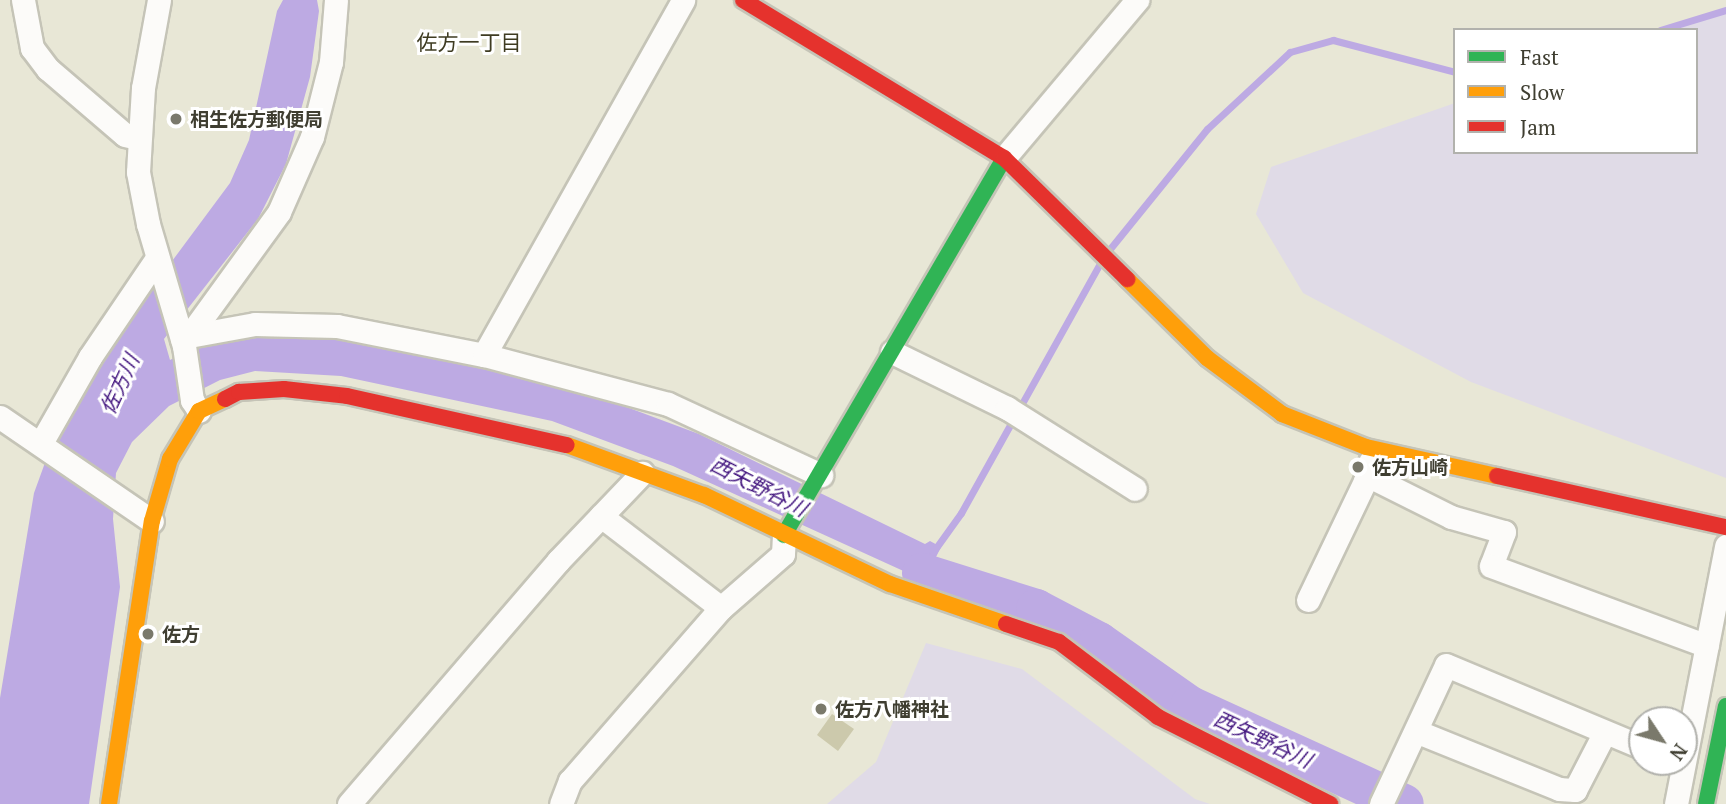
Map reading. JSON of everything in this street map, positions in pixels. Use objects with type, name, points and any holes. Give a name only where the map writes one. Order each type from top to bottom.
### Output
[{"type":"main road","points":[[743,0],[1004,158],[1207,358],[1250,393],[1309,427],[1373,449],[1726,527]]},
{"type":"main road","points":[[784,535],[1004,158]]},
{"type":"main road","points":[[109,804],[146,517],[196,406],[239,392],[260,389],[347,396],[561,443],[704,495],[890,584],[1059,642],[1158,717],[1330,804]]},
{"type":"main road","points":[[1706,804],[1726,706]]},
{"type":"street","points":[[23,0],[32,48],[48,69],[125,135],[138,138]]},
{"type":"street","points":[[159,0],[138,138],[141,194],[158,261],[184,339],[196,406]]},
{"type":"street","points":[[184,339],[279,212],[312,137],[331,62],[336,0]]},
{"type":"street","points":[[484,355],[683,0]]},
{"type":"street","points":[[1004,158],[1137,0]]},
{"type":"street","points":[[39,442],[90,358],[158,261]]},
{"type":"street","points":[[184,339],[255,324],[337,326],[484,355],[668,404],[821,475]]},
{"type":"street","points":[[892,352],[1015,412],[1135,489]]},
{"type":"street","points":[[0,417],[146,517]]},
{"type":"street","points":[[0,430],[12,438],[39,442]]},
{"type":"street","points":[[1308,600],[1367,475],[1373,449]]},
{"type":"street","points":[[349,804],[642,472]]},
{"type":"street","points":[[1367,475],[1451,517],[1504,532],[1491,566],[1707,646]]},
{"type":"street","points":[[601,516],[721,608]]},
{"type":"street","points":[[561,804],[570,781],[721,608],[783,554],[784,535]]},
{"type":"street","points":[[1676,804],[1726,546]]},
{"type":"street","points":[[1381,804],[1418,732],[1446,665],[1628,741]]},
{"type":"street","points":[[1418,732],[1559,789],[1576,790],[1605,732]]},
{"type":"shaded area","points":[[1726,12],[1726,478],[1471,382],[1303,293],[1256,214],[1271,167],[1453,104],[1453,154],[1698,154],[1698,28],[1678,28]]},
{"type":"shaded area","points":[[926,643],[1022,669],[1195,799],[1210,804],[827,804],[876,762]]},
{"type":"water","name":"佐方川","points":[[283,0],[317,0],[319,11],[310,77],[286,164],[258,219],[164,339],[170,360],[202,344],[286,332],[359,341],[483,366],[605,399],[699,434],[925,544],[930,541],[941,547],[935,559],[938,570],[975,582],[974,595],[921,579],[673,466],[552,421],[341,376],[255,371],[220,380],[169,406],[132,442],[116,473],[113,519],[120,587],[89,804],[0,804],[0,698],[34,493],[54,438],[86,377],[230,183],[249,140],[277,11]]},
{"type":"building","points":[[832,714],[854,729],[838,751],[817,735]]},
{"type":"waterway","points":[[1667,28],[1726,10]]},
{"type":"waterway","points":[[1109,250],[1207,129],[1290,52],[1333,40],[1453,71]]},
{"type":"waterway","points":[[933,552],[961,513],[1100,263]]},
{"type":"waterway","name":"西矢野谷川","points":[[922,573],[1036,609],[1099,642],[1190,706],[1404,804]]},
{"type":"traffic: fast","points":[[784,535],[1004,158]]},
{"type":"traffic: fast","points":[[1706,804],[1726,706]]},
{"type":"traffic: slow","points":[[1127,279],[1207,358],[1282,414],[1366,447],[1497,476]]},
{"type":"traffic: slow","points":[[109,804],[152,521],[170,459],[199,411],[225,399]]},
{"type":"traffic: slow","points":[[567,445],[704,495],[890,584],[1006,624]]},
{"type":"traffic: jam","points":[[743,0],[1004,158],[1127,279]]},
{"type":"traffic: jam","points":[[225,399],[239,392],[284,389],[347,396],[567,445]]},
{"type":"traffic: jam","points":[[1497,476],[1726,527]]},
{"type":"traffic: jam","points":[[1006,624],[1059,642],[1158,717],[1330,804]]},
{"type":"place","name":"相生佐方郵便局","points":[[176,119]]},
{"type":"place","name":"佐方山崎","points":[[1358,467]]},
{"type":"place","name":"佐方","points":[[148,634]]},
{"type":"place","name":"佐方八幡神社","points":[[821,709]]},
{"type":"district","name":"佐方一丁目","points":[[469,42]]}]
